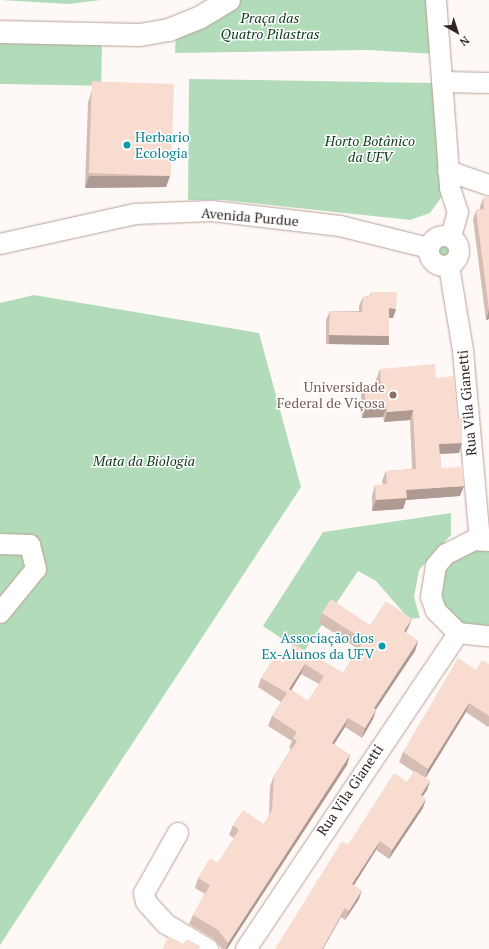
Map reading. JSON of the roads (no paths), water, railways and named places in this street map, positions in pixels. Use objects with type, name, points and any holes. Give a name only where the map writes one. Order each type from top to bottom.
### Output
[{"type":"main road","points":[[0,19],[99,23],[136,20],[167,16],[201,0]]},
{"type":"main road","points":[[0,32],[140,35],[175,28],[230,0]]},
{"type":"street","points":[[436,0],[448,171],[458,212],[451,237],[459,249],[457,259],[449,266],[436,264],[429,248],[437,237],[451,237]]},
{"type":"street","points":[[442,82],[489,83]]},
{"type":"street","points":[[448,171],[489,185]]},
{"type":"street","name":"Avenida Purdue","points":[[0,244],[135,214],[212,210],[340,226],[429,248]]},
{"type":"street","name":"Rua Vila Gianetti","points":[[449,266],[463,351],[484,540]]},
{"type":"street","points":[[484,540],[458,545],[446,554],[431,581],[436,611],[458,633],[489,636]]},
{"type":"street","points":[[0,544],[30,545],[36,569],[0,613]]},
{"type":"street","name":"Rua Vila Gianetti","points":[[246,949],[458,633]]},
{"type":"street","points":[[178,833],[144,893],[146,902],[166,924],[208,949]]},
{"type":"place","name":"Herbario Ecologia","points":[[127,145]]},
{"type":"place","name":"Universidade Federal de Viçosa","points":[[393,395]]},
{"type":"place","name":"Associação dos Ex-Alunos da UFV","points":[[382,646]]},
{"type":"park label","name":"Praça das Quatro Pilastras","points":[[270,26]]},
{"type":"park label","name":"Horto Botânico da UFV","points":[[370,150]]},
{"type":"park label","name":"Mata da Biologia","points":[[144,461]]}]
